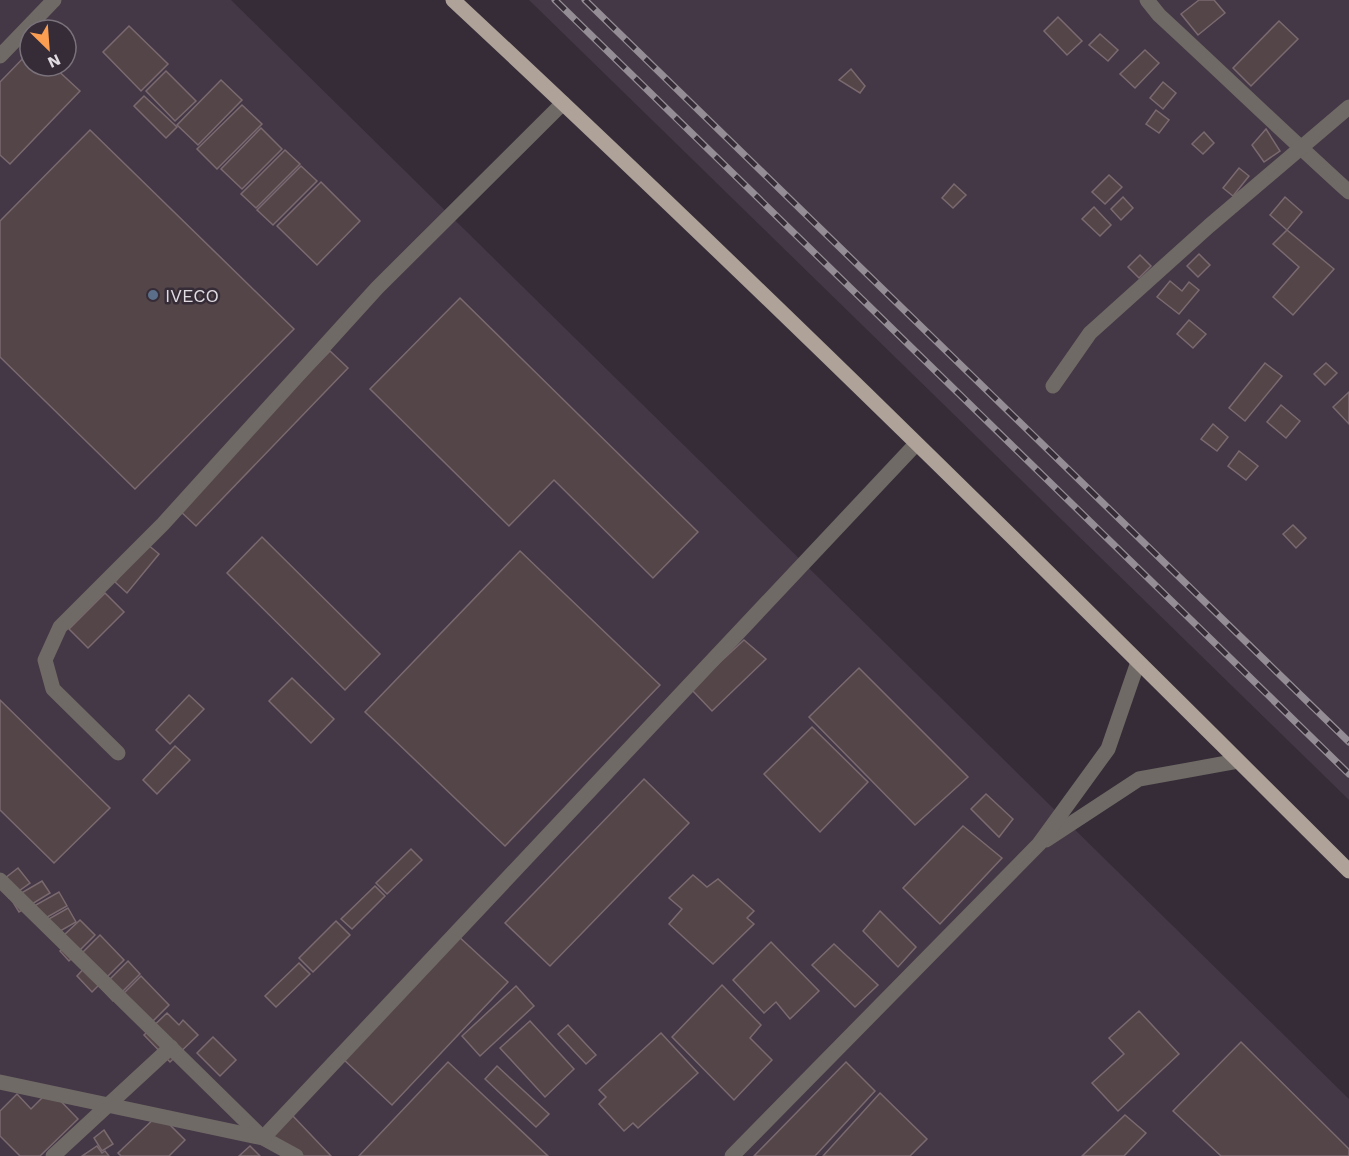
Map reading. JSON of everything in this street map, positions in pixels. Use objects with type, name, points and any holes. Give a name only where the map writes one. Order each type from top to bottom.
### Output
[{"type":"main road","points":[[453,0],[916,444],[1349,871]]},
{"type":"street","points":[[0,56],[54,0]]},
{"type":"street","points":[[1147,0],[1159,15],[1349,192]]},
{"type":"street","points":[[118,753],[53,689],[45,660],[60,627],[163,524],[377,288],[563,103]]},
{"type":"street","points":[[1053,386],[1090,333],[1349,107]]},
{"type":"street","points":[[263,1138],[916,444]]},
{"type":"street","points":[[732,1156],[1039,844],[1108,749],[1138,662]]},
{"type":"street","points":[[1039,844],[1139,779],[1238,761]]},
{"type":"street","points":[[0,880],[263,1138],[296,1156]]},
{"type":"street","points":[[53,1156],[171,1047]]},
{"type":"street","points":[[0,1082],[263,1138]]},
{"type":"shaded area","points":[[0,0],[231,0],[1349,1099],[1349,1156],[0,1156]]},
{"type":"shaded area","points":[[529,0],[1349,0],[1349,800]]},
{"type":"building","points":[[1199,0],[1214,0],[1225,13],[1198,35],[1181,14]]},
{"type":"building","points":[[1058,17],[1082,41],[1067,55],[1044,31]]},
{"type":"building","points":[[1279,21],[1298,39],[1251,86],[1233,68]]},
{"type":"building","points":[[129,26],[168,64],[141,91],[103,52]]},
{"type":"building","points":[[1100,34],[1118,50],[1108,61],[1089,45]]},
{"type":"building","points":[[1145,50],[1159,63],[1135,88],[1120,74]]},
{"type":"building","points":[[18,63],[18,78],[66,78],[80,91],[10,164],[0,155],[0,82]]},
{"type":"building","points":[[851,69],[865,86],[860,93],[839,80]]},
{"type":"building","points":[[166,71],[196,101],[175,121],[146,91]]},
{"type":"building","points":[[221,80],[242,100],[198,145],[177,125]]},
{"type":"building","points":[[1163,82],[1176,93],[1163,109],[1150,98]]},
{"type":"building","points":[[144,96],[177,127],[166,138],[134,106]]},
{"type":"building","points":[[242,105],[262,124],[217,169],[197,149]]},
{"type":"building","points":[[1156,110],[1169,120],[1159,133],[1146,124]]},
{"type":"building","points":[[261,128],[282,149],[242,189],[221,169]]},
{"type":"building","points":[[1266,129],[1280,151],[1264,162],[1252,145]]},
{"type":"building","points":[[90,130],[294,329],[135,489],[0,357],[0,221]]},
{"type":"building","points":[[1204,132],[1214,143],[1203,154],[1192,144]]},
{"type":"building","points":[[285,150],[300,164],[256,208],[241,194]]},
{"type":"building","points":[[301,166],[317,181],[273,225],[257,210]]},
{"type":"building","points":[[1239,168],[1249,176],[1233,196],[1223,188]]},
{"type":"building","points":[[1109,175],[1122,187],[1105,204],[1092,192]]},
{"type":"building","points":[[321,182],[360,221],[317,265],[277,226]]},
{"type":"building","points":[[954,184],[966,195],[953,208],[942,198]]},
{"type":"building","points":[[1123,197],[1133,208],[1121,220],[1111,209]]},
{"type":"building","points":[[1285,197],[1302,212],[1287,230],[1270,215]]},
{"type":"building","points":[[1094,207],[1111,225],[1100,236],[1082,219]]},
{"type":"building","points":[[1287,230],[1334,269],[1293,315],[1273,297],[1299,267],[1273,244]]},
{"type":"building","points":[[1199,254],[1210,265],[1198,277],[1187,266]]},
{"type":"building","points":[[1140,255],[1151,266],[1139,278],[1128,267]]},
{"type":"building","points":[[1170,281],[1182,291],[1189,282],[1199,290],[1179,314],[1157,297]]},
{"type":"building","points":[[460,298],[698,532],[653,578],[554,480],[509,526],[370,389]]},
{"type":"building","points":[[1189,320],[1206,334],[1193,348],[1177,334]]},
{"type":"building","points":[[330,351],[348,368],[196,526],[178,509]]},
{"type":"building","points":[[1265,363],[1282,376],[1245,421],[1229,408]]},
{"type":"building","points":[[1326,363],[1337,373],[1325,385],[1314,374]]},
{"type":"building","points":[[1349,392],[1349,424],[1333,407]]},
{"type":"building","points":[[1281,405],[1300,421],[1286,438],[1267,422]]},
{"type":"building","points":[[1213,424],[1228,437],[1217,451],[1201,439]]},
{"type":"building","points":[[1239,451],[1258,466],[1246,480],[1228,466]]},
{"type":"building","points":[[1293,525],[1306,538],[1296,548],[1283,534]]},
{"type":"building","points":[[262,537],[380,654],[345,690],[227,573]]},
{"type":"building","points":[[147,544],[159,554],[127,593],[115,582]]},
{"type":"building","points":[[520,551],[660,685],[505,846],[365,712]]},
{"type":"building","points":[[105,593],[124,612],[88,648],[69,629]]},
{"type":"building","points":[[744,640],[766,659],[712,711],[691,689]]},
{"type":"building","points":[[859,668],[968,777],[915,825],[809,717]]},
{"type":"building","points":[[292,678],[334,719],[311,743],[269,701]]},
{"type":"building","points":[[189,695],[204,709],[170,744],[156,730]]},
{"type":"building","points":[[0,700],[110,808],[54,863],[0,810]]},
{"type":"building","points":[[812,727],[868,782],[820,832],[764,774]]},
{"type":"building","points":[[175,746],[190,760],[157,794],[143,780]]},
{"type":"building","points":[[644,779],[689,823],[550,966],[505,923]]},
{"type":"building","points":[[986,794],[1013,819],[999,837],[971,809]]},
{"type":"building","points":[[963,826],[1002,858],[940,924],[903,888]]},
{"type":"building","points":[[411,849],[422,860],[387,894],[376,883]]},
{"type":"building","points":[[18,868],[30,883],[9,898],[0,882]]},
{"type":"building","points":[[693,875],[707,887],[718,879],[754,911],[747,918],[754,924],[713,964],[669,924],[682,909],[669,898]]},
{"type":"building","points":[[42,881],[50,893],[19,912],[11,899]]},
{"type":"building","points":[[375,886],[385,896],[352,929],[341,919]]},
{"type":"building","points":[[59,892],[67,906],[42,920],[34,906]]},
{"type":"building","points":[[68,908],[76,922],[55,934],[47,920]]},
{"type":"building","points":[[880,911],[916,947],[898,967],[863,931]]},
{"type":"building","points":[[80,920],[95,935],[69,961],[60,951],[69,942],[63,936]]},
{"type":"building","points":[[336,921],[350,935],[313,972],[299,958]]},
{"type":"building","points":[[100,935],[124,960],[92,992],[77,976],[87,965],[79,956]]},
{"type":"building","points":[[457,935],[508,982],[392,1105],[341,1057]]},
{"type":"building","points":[[771,942],[819,991],[790,1019],[776,1002],[764,1013],[733,980]]},
{"type":"building","points":[[834,944],[878,985],[855,1007],[812,965]]},
{"type":"building","points":[[128,961],[140,974],[113,1001],[101,988]]},
{"type":"building","points":[[299,963],[310,974],[276,1007],[265,996]]},
{"type":"building","points":[[141,976],[169,1005],[145,1029],[117,1000]]},
{"type":"building","points":[[722,985],[761,1025],[750,1038],[772,1060],[734,1100],[672,1037]]},
{"type":"building","points":[[516,986],[534,1006],[480,1056],[462,1036]]},
{"type":"building","points":[[1139,1011],[1179,1054],[1118,1111],[1092,1083],[1124,1054],[1109,1038]]},
{"type":"building","points":[[167,1013],[179,1025],[183,1020],[198,1035],[170,1062],[144,1035]]},
{"type":"building","points":[[530,1021],[574,1069],[545,1097],[500,1048]]},
{"type":"building","points":[[568,1025],[596,1055],[586,1064],[558,1034]]},
{"type":"building","points":[[661,1033],[698,1073],[638,1128],[633,1123],[624,1131],[599,1104],[606,1097],[599,1090]]},
{"type":"building","points":[[213,1037],[236,1060],[220,1076],[197,1053]]},
{"type":"building","points":[[1241,1042],[1349,1149],[1349,1156],[1221,1156],[1173,1111]]},
{"type":"building","points":[[448,1062],[548,1156],[359,1156]]},
{"type":"building","points":[[846,1062],[875,1091],[815,1156],[754,1156]]},
{"type":"building","points":[[497,1066],[549,1114],[536,1127],[485,1079]]},
{"type":"building","points":[[50,1090],[78,1119],[40,1156],[20,1156],[0,1136],[0,1111],[17,1094],[31,1109]]},
{"type":"building","points":[[880,1093],[927,1139],[910,1156],[823,1156]]},
{"type":"building","points":[[159,1114],[185,1140],[169,1156],[121,1156],[118,1153]]},
{"type":"building","points":[[292,1115],[331,1156],[288,1156],[269,1136]]},
{"type":"building","points":[[1125,1115],[1146,1133],[1124,1156],[1082,1156]]},
{"type":"building","points":[[104,1130],[113,1144],[102,1151],[94,1138]]},
{"type":"building","points":[[97,1146],[102,1153],[105,1151],[109,1156],[82,1156]]},
{"type":"building","points":[[250,1146],[260,1156],[239,1156]]},
{"type":"railway","points":[[555,0],[1349,774]]},
{"type":"railway","points":[[585,0],[1349,742]]},
{"type":"place","name":"IVECO","points":[[153,295]]}]
